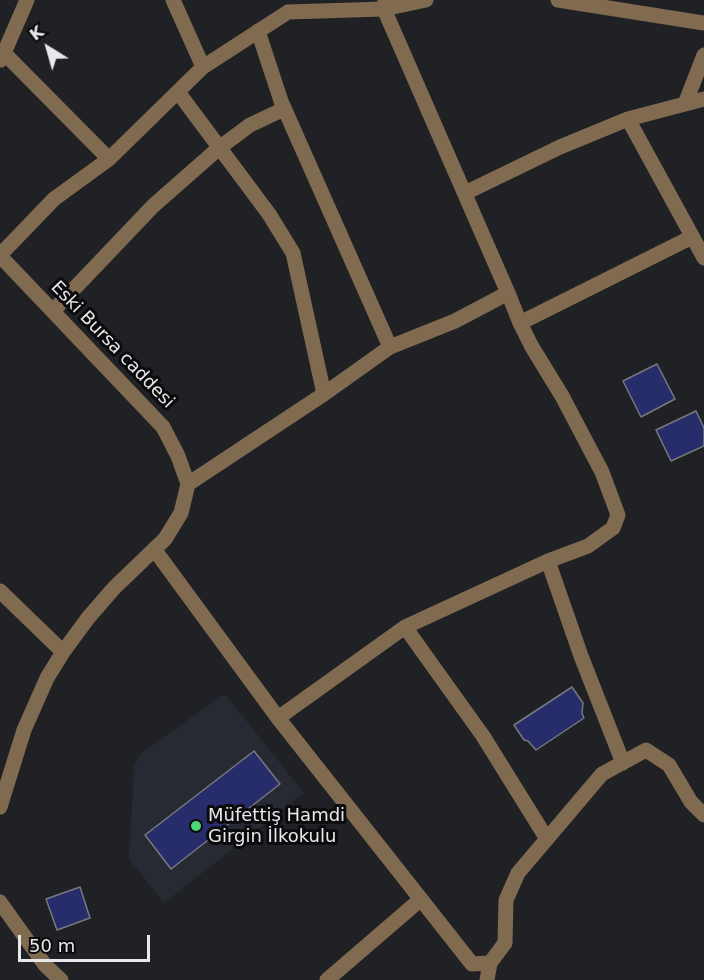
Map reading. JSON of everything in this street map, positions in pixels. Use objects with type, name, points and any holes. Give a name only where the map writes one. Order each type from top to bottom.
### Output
[{"type":"street","points":[[27,0],[2,57],[109,159]]},
{"type":"street","points":[[173,0],[203,67]]},
{"type":"street","points":[[0,255],[54,199],[109,159],[203,67],[258,32],[284,6],[385,4],[426,0]]},
{"type":"street","points":[[558,0],[704,23]]},
{"type":"street","points":[[278,718],[405,627],[548,561],[588,546],[613,528],[618,515],[602,472],[562,396],[519,323],[385,4]]},
{"type":"street","points":[[258,32],[284,109],[390,347]]},
{"type":"street","points":[[685,104],[704,55]]},
{"type":"street","points":[[178,92],[269,214],[293,253],[324,393]]},
{"type":"street","points":[[465,193],[560,147],[628,119],[704,99]]},
{"type":"street","points":[[53,311],[153,206],[219,147],[250,125],[284,109]]},
{"type":"street","points":[[628,119],[704,258]]},
{"type":"street","points":[[519,323],[692,237]]},
{"type":"street","name":"Eski Bursa caddesi","points":[[0,255],[163,427],[178,456],[188,484]]},
{"type":"street","points":[[0,807],[24,730],[47,678],[88,618],[114,588],[165,539],[181,513],[188,484],[390,347],[455,321],[508,293]]},
{"type":"street","points":[[154,549],[278,718],[472,964],[490,963]]},
{"type":"street","points":[[548,561],[581,656],[623,763]]},
{"type":"street","points":[[0,591],[63,652]]},
{"type":"street","points":[[405,627],[483,736],[547,839]]},
{"type":"street","points":[[487,980],[490,963],[505,943],[506,900],[518,873],[602,774],[646,750],[669,765],[691,802],[704,815]]},
{"type":"street","points":[[327,980],[421,899]]},
{"type":"street","points":[[0,902],[45,965],[62,980]]},
{"type":"shaded area","name":"Müfettiş Hamdi Girgin İlkokulu","points":[[225,694],[304,793],[164,903],[129,859],[134,767],[140,754]]},
{"type":"building","points":[[657,364],[675,399],[641,417],[623,381]]},
{"type":"building","points":[[696,411],[704,428],[704,446],[671,461],[656,430]]},
{"type":"building","points":[[572,687],[583,703],[584,718],[536,750],[524,740],[514,725]]},
{"type":"building","points":[[254,751],[280,784],[171,869],[145,835]]},
{"type":"building","points":[[80,887],[90,918],[57,930],[46,899]]},
{"type":"place","name":"Müfettiş Hamdi Girgin İlkokulu","points":[[196,826]]}]
